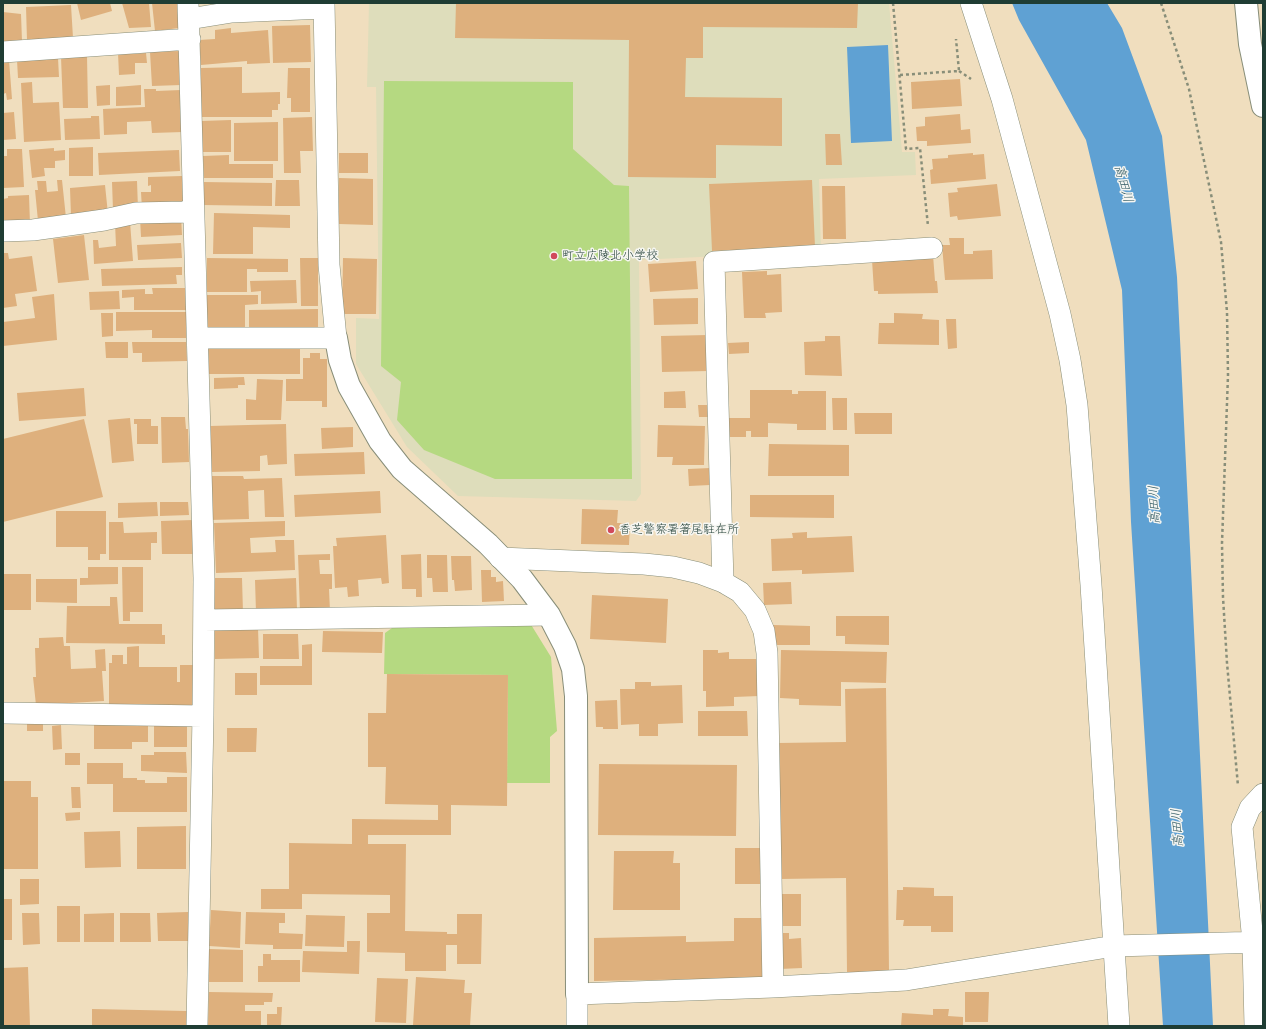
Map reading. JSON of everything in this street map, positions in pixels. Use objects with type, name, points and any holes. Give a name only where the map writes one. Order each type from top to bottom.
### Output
[{"type":"street","points":[[971,3],[1002,99],[1058,306],[1073,382],[1091,585],[1119,1026]]},
{"type":"street","points":[[1246,3],[1250,44],[1263,106]]},
{"type":"street","points":[[197,1026],[204,620],[198,338],[188,11],[232,12],[324,6],[329,265],[336,338],[340,360],[350,386],[380,441],[402,469],[488,544],[522,579],[548,615],[565,646],[573,669],[576,696],[577,1026]]},
{"type":"street","points":[[3,52],[190,39]]},
{"type":"street","points":[[3,231],[33,230],[104,220],[136,213],[184,212],[193,208]]},
{"type":"street","points":[[723,582],[714,262],[932,248]]},
{"type":"street","points":[[198,338],[336,338]]},
{"type":"street","points":[[500,558],[644,564],[673,567],[699,573],[723,582],[740,592],[755,610],[764,632],[767,653],[773,987]]},
{"type":"street","points":[[204,620],[548,615]]},
{"type":"street","points":[[3,713],[203,716]]},
{"type":"street","points":[[1255,1026],[1258,942],[1242,827],[1250,808],[1263,794]]},
{"type":"street","points":[[577,994],[773,987],[906,980],[1114,946],[1258,942]]},
{"type":"path","points":[[893,3],[906,149],[920,148],[924,202],[932,248]]},
{"type":"path","points":[[1161,3],[1189,89],[1221,250],[1227,312],[1228,375],[1222,543],[1223,596],[1227,663],[1238,788]]},
{"type":"path","points":[[900,75],[959,72],[956,33]]},
{"type":"shaded area","name":"町立広陵北小学校","points":[[369,3],[889,3],[902,152],[915,152],[916,175],[819,179],[821,251],[639,260],[641,494],[636,501],[458,496],[407,447],[356,364],[356,318],[379,319],[376,87],[367,87]]},
{"type":"green space","points":[[384,81],[573,82],[573,149],[614,185],[629,186],[632,479],[495,479],[424,450],[397,420],[401,382],[381,366]]},
{"type":"green space","points":[[399,623],[530,623],[551,657],[557,731],[550,737],[550,783],[507,783],[508,675],[384,674],[385,633]]},
{"type":"water","name":"高田川","points":[[1012,3],[1107,3],[1122,28],[1162,136],[1177,277],[1213,1026],[1163,1026],[1131,522],[1122,290],[1086,140],[1019,20]]},
{"type":"water","points":[[888,45],[892,141],[851,143],[847,47]]},
{"type":"building","points":[[77,3],[110,3],[112,11],[81,20]]},
{"type":"building","points":[[122,3],[149,3],[151,27],[129,28]]},
{"type":"building","points":[[152,3],[177,3],[179,28],[155,31]]},
{"type":"building","points":[[456,3],[858,3],[857,28],[703,27],[703,58],[686,58],[685,97],[782,98],[782,146],[716,145],[716,178],[628,177],[629,40],[455,38]]},
{"type":"building","points":[[71,5],[73,38],[27,40],[26,7]]},
{"type":"building","points":[[3,12],[21,14],[22,41],[3,41]]},
{"type":"building","points":[[310,25],[311,62],[273,63],[272,26]]},
{"type":"building","points":[[231,28],[231,33],[268,30],[270,63],[247,64],[247,61],[201,65],[199,40],[215,39],[215,30]]},
{"type":"building","points":[[180,51],[181,85],[152,86],[150,52]]},
{"type":"building","points":[[133,52],[134,54],[146,53],[147,63],[135,63],[135,74],[119,75],[118,53]]},
{"type":"building","points":[[87,56],[88,108],[63,108],[61,57]]},
{"type":"building","points":[[58,58],[59,77],[18,78],[17,60]]},
{"type":"building","points":[[9,60],[12,99],[7,100],[6,93],[3,94],[3,61]]},
{"type":"building","points":[[242,67],[242,93],[280,92],[280,104],[278,104],[278,110],[272,110],[272,117],[201,117],[201,68]]},
{"type":"building","points":[[288,68],[310,68],[310,112],[291,112],[291,98],[287,98]]},
{"type":"building","points":[[960,79],[962,106],[912,109],[911,82]]},
{"type":"building","points":[[32,82],[33,103],[59,102],[61,140],[24,142],[21,83]]},
{"type":"building","points":[[110,85],[110,105],[97,106],[96,86]]},
{"type":"building","points":[[141,85],[141,105],[116,106],[116,87]]},
{"type":"building","points":[[144,89],[156,89],[156,91],[181,90],[183,132],[152,133],[151,121],[127,122],[127,134],[104,135],[103,109],[145,107]]},
{"type":"building","points":[[14,112],[16,139],[3,140],[3,113]]},
{"type":"building","points":[[960,114],[961,130],[970,129],[971,143],[927,146],[927,141],[917,141],[916,127],[925,126],[925,117]]},
{"type":"building","points":[[91,116],[99,116],[100,139],[65,140],[64,119],[91,118]]},
{"type":"building","points":[[312,117],[313,151],[300,151],[301,173],[284,173],[283,118]]},
{"type":"building","points":[[231,120],[231,152],[202,152],[201,121]]},
{"type":"building","points":[[278,122],[278,161],[234,161],[234,123]]},
{"type":"building","points":[[825,134],[840,134],[842,165],[826,165]]},
{"type":"building","points":[[93,147],[93,176],[69,176],[69,148]]},
{"type":"building","points":[[54,148],[54,151],[65,150],[65,160],[55,161],[55,168],[44,168],[45,176],[32,178],[29,150]]},
{"type":"building","points":[[7,149],[22,149],[24,187],[3,188],[3,156],[7,156]]},
{"type":"building","points":[[179,150],[180,171],[99,175],[98,153]]},
{"type":"building","points":[[339,153],[368,153],[368,173],[339,173]]},
{"type":"building","points":[[973,153],[973,155],[984,154],[986,179],[931,184],[930,170],[933,169],[932,159],[948,158],[948,155]]},
{"type":"building","points":[[229,155],[229,164],[273,164],[273,178],[204,178],[203,156]]},
{"type":"building","points":[[182,176],[183,208],[142,209],[141,192],[151,192],[151,185],[148,186],[148,177]]},
{"type":"building","points":[[339,178],[373,179],[373,225],[339,224]]},
{"type":"building","points":[[57,180],[62,180],[66,218],[38,221],[35,190],[38,190],[37,181],[46,181],[47,192],[58,191]]},
{"type":"building","points":[[276,180],[299,180],[300,206],[275,206]]},
{"type":"building","points":[[812,180],[815,247],[712,251],[709,184]]},
{"type":"building","points":[[137,181],[138,209],[113,210],[112,182]]},
{"type":"building","points":[[203,182],[272,183],[272,206],[202,205]]},
{"type":"building","points":[[997,184],[1001,216],[958,220],[957,216],[950,217],[948,193],[958,192],[957,188]]},
{"type":"building","points":[[105,185],[108,214],[71,216],[70,188]]},
{"type":"building","points":[[822,186],[845,186],[846,239],[823,239]]},
{"type":"building","points":[[29,195],[30,224],[3,225],[3,199],[8,198],[8,196]]},
{"type":"building","points":[[214,213],[290,215],[290,228],[253,227],[253,254],[213,254]]},
{"type":"building","points":[[181,216],[182,235],[141,237],[140,218]]},
{"type":"building","points":[[130,222],[133,261],[94,264],[93,240],[98,240],[99,248],[116,246],[115,223]]},
{"type":"building","points":[[84,235],[89,280],[58,283],[53,239]]},
{"type":"building","points":[[949,238],[964,238],[964,254],[973,254],[973,251],[992,250],[993,279],[945,280],[942,245],[950,245]]},
{"type":"building","points":[[181,243],[182,258],[138,260],[137,245]]},
{"type":"building","points":[[3,253],[8,253],[9,259],[32,256],[37,291],[15,294],[17,306],[3,308]]},
{"type":"building","points":[[933,255],[935,281],[937,281],[938,293],[878,294],[878,291],[874,291],[872,260]]},
{"type":"building","points":[[207,258],[288,259],[288,272],[257,272],[257,269],[247,269],[247,292],[207,292]]},
{"type":"building","points":[[300,258],[318,258],[318,306],[301,306]]},
{"type":"building","points":[[343,258],[377,259],[376,314],[342,314]]},
{"type":"building","points":[[696,261],[698,289],[650,292],[648,264]]},
{"type":"building","points":[[182,267],[182,275],[176,275],[177,284],[102,286],[101,269]]},
{"type":"building","points":[[767,271],[767,275],[781,274],[782,312],[765,313],[766,318],[744,318],[742,272]]},
{"type":"building","points":[[296,280],[297,303],[261,304],[261,291],[251,292],[250,281]]},
{"type":"building","points":[[152,288],[185,288],[186,310],[134,310],[134,297],[122,298],[122,290],[145,289],[145,294],[153,294]]},
{"type":"building","points":[[119,291],[120,309],[90,310],[89,292]]},
{"type":"building","points":[[54,294],[57,340],[3,346],[3,322],[35,318],[32,297]]},
{"type":"building","points":[[206,295],[258,295],[258,304],[245,305],[245,329],[206,329]]},
{"type":"building","points":[[698,298],[698,324],[654,325],[653,299]]},
{"type":"building","points":[[318,309],[318,328],[249,329],[249,310]]},
{"type":"building","points":[[116,312],[186,312],[186,338],[152,338],[152,330],[116,331]]},
{"type":"building","points":[[101,313],[113,313],[113,336],[102,337]]},
{"type":"building","points":[[894,313],[923,314],[922,319],[939,320],[939,345],[878,344],[879,323],[894,323]]},
{"type":"building","points":[[946,319],[956,319],[957,348],[948,349]]},
{"type":"building","points":[[708,335],[709,371],[662,372],[661,336]]},
{"type":"building","points":[[825,336],[840,336],[842,376],[805,375],[804,342],[825,341]]},
{"type":"building","points":[[105,342],[128,342],[128,358],[106,358]]},
{"type":"building","points":[[132,342],[186,342],[187,361],[142,362],[142,353],[133,353]]},
{"type":"building","points":[[749,342],[749,353],[729,354],[728,343]]},
{"type":"building","points":[[207,347],[300,347],[300,374],[207,374]]},
{"type":"building","points":[[310,353],[320,353],[320,359],[327,359],[327,407],[322,407],[322,401],[286,401],[286,379],[303,379],[303,358],[310,358]]},
{"type":"building","points":[[244,377],[245,385],[238,385],[238,388],[214,389],[214,378]]},
{"type":"building","points":[[257,379],[283,380],[281,420],[246,420],[246,399],[256,400]]},
{"type":"building","points":[[84,388],[86,416],[19,421],[17,393]]},
{"type":"building","points":[[750,390],[792,390],[792,394],[798,394],[798,391],[826,391],[826,430],[797,430],[797,424],[768,423],[768,437],[751,437],[751,431],[746,431],[746,437],[728,437],[728,418],[750,418]]},
{"type":"building","points":[[685,391],[686,408],[664,408],[664,392]]},
{"type":"building","points":[[832,398],[847,398],[847,430],[833,430]]},
{"type":"building","points":[[698,405],[710,405],[711,417],[699,417]]},
{"type":"building","points":[[854,413],[892,413],[892,434],[855,434]]},
{"type":"building","points":[[161,417],[185,417],[186,429],[188,429],[189,462],[162,463]]},
{"type":"building","points":[[130,418],[134,461],[112,463],[108,420]]},
{"type":"building","points":[[84,419],[103,497],[3,522],[3,439]]},
{"type":"building","points":[[134,419],[151,419],[151,426],[158,426],[158,444],[137,444],[137,424],[134,424]]},
{"type":"building","points":[[286,424],[287,464],[268,465],[267,455],[260,456],[260,471],[211,472],[210,426]]},
{"type":"building","points":[[658,425],[705,426],[704,465],[672,465],[673,457],[657,457]]},
{"type":"building","points":[[353,427],[353,447],[322,449],[321,428]]},
{"type":"building","points":[[769,444],[849,445],[849,476],[768,476]]},
{"type":"building","points":[[364,452],[365,474],[295,476],[294,454]]},
{"type":"building","points":[[710,468],[710,485],[689,486],[688,469]]},
{"type":"building","points":[[208,476],[243,476],[244,479],[282,478],[284,517],[265,517],[264,490],[248,491],[249,519],[209,520]]},
{"type":"building","points":[[380,491],[381,513],[295,517],[294,495]]},
{"type":"building","points":[[750,495],[834,495],[834,518],[750,517]]},
{"type":"building","points":[[157,502],[158,516],[118,518],[118,503]]},
{"type":"building","points":[[160,502],[188,502],[189,515],[160,516]]},
{"type":"building","points":[[582,509],[618,510],[617,523],[630,523],[629,545],[581,544]]},
{"type":"building","points":[[56,511],[106,511],[106,554],[100,554],[100,560],[88,560],[88,547],[56,547]]},
{"type":"building","points":[[193,520],[193,554],[162,554],[161,521]]},
{"type":"building","points":[[285,521],[285,536],[250,538],[251,553],[276,552],[275,540],[294,540],[295,570],[216,573],[214,523]]},
{"type":"building","points":[[109,522],[123,522],[124,533],[157,532],[157,543],[151,543],[151,560],[109,560]]},
{"type":"building","points":[[807,532],[807,538],[852,536],[854,572],[802,574],[802,570],[772,571],[771,539],[793,538],[792,533]]},
{"type":"building","points":[[386,535],[389,583],[382,584],[381,578],[358,580],[359,596],[348,597],[347,587],[335,588],[333,546],[337,546],[336,538]]},
{"type":"building","points":[[330,554],[330,560],[319,560],[320,574],[332,574],[332,589],[329,589],[330,611],[300,612],[298,555]]},
{"type":"building","points":[[421,554],[422,597],[416,597],[416,589],[402,589],[401,555]]},
{"type":"building","points":[[427,555],[447,555],[448,592],[433,592],[432,578],[427,578]]},
{"type":"building","points":[[451,556],[471,556],[472,590],[455,591],[454,580],[452,580]]},
{"type":"building","points":[[88,567],[118,567],[118,584],[80,585],[80,578],[88,578]]},
{"type":"building","points":[[122,567],[143,567],[143,612],[130,612],[130,621],[123,621]]},
{"type":"building","points":[[481,570],[491,570],[491,577],[496,577],[496,582],[503,581],[504,601],[482,602]]},
{"type":"building","points":[[3,574],[31,574],[31,610],[3,610]]},
{"type":"building","points":[[214,578],[242,578],[243,613],[214,614]]},
{"type":"building","points":[[296,578],[297,610],[256,612],[255,580]]},
{"type":"building","points":[[36,579],[77,579],[77,603],[36,602]]},
{"type":"building","points":[[791,582],[792,604],[764,605],[763,583]]},
{"type":"building","points":[[592,595],[668,599],[666,643],[590,639]]},
{"type":"building","points":[[110,597],[117,597],[119,624],[162,624],[162,635],[165,635],[165,644],[66,643],[67,606],[110,606]]},
{"type":"building","points":[[836,616],[889,616],[889,645],[845,644],[845,636],[836,636]]},
{"type":"building","points":[[773,625],[810,626],[810,645],[773,645]]},
{"type":"building","points":[[258,628],[259,658],[215,659],[215,629]]},
{"type":"building","points":[[323,631],[383,632],[382,653],[322,652]]},
{"type":"building","points":[[263,634],[298,634],[299,659],[263,659]]},
{"type":"building","points":[[63,637],[64,646],[70,646],[71,669],[96,668],[95,650],[105,649],[106,671],[102,671],[104,701],[36,705],[33,677],[36,677],[35,648],[39,648],[39,638]]},
{"type":"building","points":[[312,644],[312,685],[260,685],[260,666],[302,666],[302,645]]},
{"type":"building","points":[[139,646],[139,667],[177,667],[177,682],[180,682],[180,665],[193,665],[193,706],[109,706],[109,663],[112,663],[112,655],[123,655],[123,664],[127,664],[127,647]]},
{"type":"building","points":[[703,650],[718,650],[718,653],[729,652],[729,659],[759,659],[759,696],[734,697],[734,706],[706,707],[706,691],[703,691]]},
{"type":"building","points":[[781,650],[887,652],[886,683],[841,682],[841,706],[799,705],[799,699],[780,698]]},
{"type":"building","points":[[235,673],[257,673],[257,695],[235,695]]},
{"type":"building","points":[[387,674],[508,675],[507,806],[451,805],[451,835],[368,835],[368,844],[406,844],[405,931],[447,932],[447,934],[457,934],[457,914],[482,914],[481,964],[457,964],[457,945],[446,945],[446,971],[405,971],[405,953],[367,952],[367,913],[390,913],[390,895],[302,894],[302,909],[261,909],[261,889],[289,889],[289,843],[352,844],[352,819],[438,820],[438,805],[385,804],[386,767],[368,767],[368,713],[386,713]]},
{"type":"building","points":[[635,682],[651,682],[651,686],[682,685],[683,723],[658,724],[658,736],[639,736],[639,724],[621,725],[620,689],[635,689]]},
{"type":"building","points":[[886,688],[889,972],[847,972],[846,878],[780,879],[778,743],[846,742],[845,689]]},
{"type":"building","points":[[617,700],[618,729],[603,729],[603,727],[596,727],[595,701]]},
{"type":"building","points":[[698,711],[747,711],[748,736],[698,736]]},
{"type":"building","points":[[27,724],[43,724],[43,731],[27,731]]},
{"type":"building","points":[[94,724],[148,724],[148,742],[132,742],[132,749],[94,749]]},
{"type":"building","points":[[154,724],[187,724],[187,747],[154,747]]},
{"type":"building","points":[[61,725],[62,749],[53,750],[52,726]]},
{"type":"building","points":[[227,728],[257,728],[256,752],[227,752]]},
{"type":"building","points":[[154,752],[186,752],[187,773],[141,771],[141,755],[154,755]]},
{"type":"building","points":[[65,753],[80,753],[80,765],[65,765]]},
{"type":"building","points":[[87,763],[123,763],[123,778],[137,778],[137,780],[145,780],[145,783],[167,783],[167,777],[187,777],[187,812],[113,812],[113,784],[87,784]]},
{"type":"building","points":[[599,764],[737,765],[736,836],[598,835]]},
{"type":"building","points":[[4,781],[31,781],[31,797],[38,797],[38,869],[3,869]]},
{"type":"building","points":[[71,787],[80,787],[81,808],[72,808]]},
{"type":"building","points":[[80,812],[80,820],[66,821],[65,813]]},
{"type":"building","points":[[186,826],[186,869],[137,869],[137,827]]},
{"type":"building","points":[[120,831],[121,867],[85,868],[84,832]]},
{"type":"building","points":[[735,848],[765,848],[765,884],[735,884]]},
{"type":"building","points":[[614,851],[674,851],[673,863],[680,863],[680,910],[613,910]]},
{"type":"building","points":[[20,879],[39,879],[39,904],[20,905]]},
{"type":"building","points":[[903,887],[934,888],[934,896],[953,896],[953,932],[931,932],[931,926],[903,926],[904,920],[896,920],[897,890],[903,890]]},
{"type":"building","points":[[780,894],[801,894],[801,926],[780,926]]},
{"type":"building","points":[[3,899],[12,899],[12,940],[3,940]]},
{"type":"building","points":[[57,906],[80,906],[80,942],[57,942]]},
{"type":"building","points":[[211,910],[241,912],[240,948],[209,946]]},
{"type":"building","points":[[188,912],[188,941],[158,941],[157,913]]},
{"type":"building","points":[[246,912],[285,913],[285,923],[279,923],[279,933],[303,934],[302,949],[273,949],[273,945],[245,944]]},
{"type":"building","points":[[22,913],[39,913],[40,944],[23,945]]},
{"type":"building","points":[[114,913],[114,942],[84,942],[84,914]]},
{"type":"building","points":[[120,913],[150,913],[151,942],[120,942]]},
{"type":"building","points":[[306,915],[345,916],[344,947],[305,946]]},
{"type":"building","points":[[734,918],[766,918],[767,978],[594,981],[594,938],[686,936],[686,942],[734,941]]},
{"type":"building","points":[[779,933],[789,933],[789,939],[801,938],[802,968],[780,969]]},
{"type":"building","points":[[347,941],[360,941],[359,974],[302,972],[303,951],[347,952]]},
{"type":"building","points":[[209,949],[243,950],[243,982],[209,982]]},
{"type":"building","points":[[263,954],[271,954],[271,960],[300,960],[300,982],[258,982],[258,966],[263,966]]},
{"type":"building","points":[[28,967],[30,1026],[3,1026],[3,968]]},
{"type":"building","points":[[416,977],[465,980],[464,993],[472,993],[470,1026],[413,1025]]},
{"type":"building","points":[[377,978],[408,979],[406,1023],[375,1022]]},
{"type":"building","points":[[209,992],[273,993],[272,1002],[264,1002],[264,1005],[245,1005],[245,1011],[261,1011],[261,1026],[208,1026]]},
{"type":"building","points":[[965,992],[989,992],[988,1022],[965,1022]]},
{"type":"building","points":[[277,1007],[282,1007],[281,1026],[267,1026],[267,1014],[277,1014]]},
{"type":"building","points":[[92,1009],[187,1011],[187,1026],[92,1026]]},
{"type":"building","points":[[933,1009],[949,1009],[948,1016],[963,1017],[963,1026],[901,1026],[902,1013],[933,1015]]},
{"type":"place","name":"町立広陵北小学校","points":[[554,256]]},
{"type":"place","name":"香芝警察署箸尾駐在所","points":[[611,530]]}]
